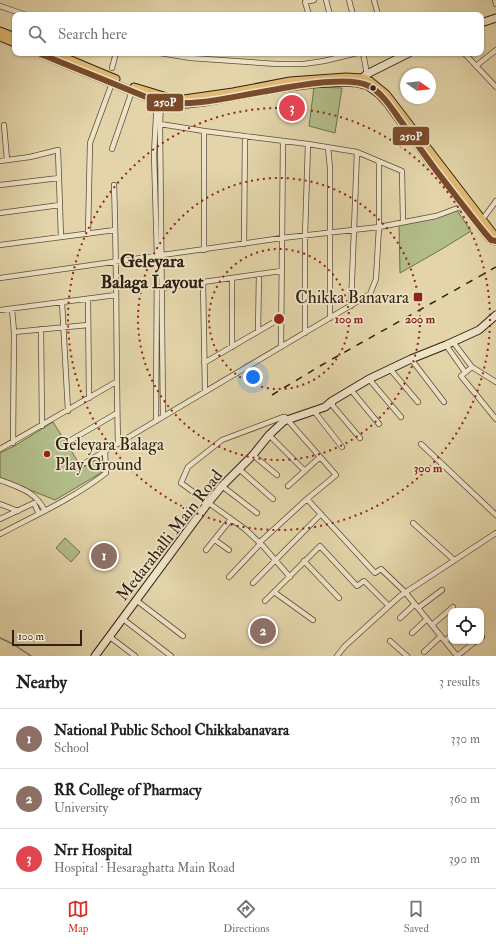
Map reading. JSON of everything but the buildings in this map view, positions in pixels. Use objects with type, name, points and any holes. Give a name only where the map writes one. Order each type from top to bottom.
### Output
[{"type":"main road","points":[[0,31],[12,36]]},
{"type":"main road","points":[[0,37],[12,42]]},
{"type":"main road","points":[[45,56],[132,91],[159,98]]},
{"type":"main road","points":[[61,56],[172,104],[204,102],[282,88],[362,78],[369,83],[388,104],[435,169],[467,205],[491,240],[495,240]]},
{"type":"street","points":[[308,12],[305,2],[314,0]]},
{"type":"street","points":[[326,0],[329,12]]},
{"type":"street","points":[[348,0],[352,12]]},
{"type":"street","points":[[374,0],[377,12]]},
{"type":"street","points":[[495,0],[496,4]]},
{"type":"street","points":[[0,6],[15,12]]},
{"type":"street","points":[[484,22],[496,18]]},
{"type":"street","points":[[476,66],[496,50]]},
{"type":"street","points":[[112,68],[115,56]]},
{"type":"street","points":[[179,56],[277,64],[304,64],[324,62],[346,56]]},
{"type":"street","points":[[362,78],[363,56]]},
{"type":"street","points":[[362,78],[403,56]]},
{"type":"street","points":[[467,56],[496,87]]},
{"type":"street","points":[[369,83],[377,70]]},
{"type":"street","points":[[88,234],[90,143],[112,83]]},
{"type":"street","points":[[112,149],[132,91]]},
{"type":"street","points":[[156,421],[160,124],[159,98]]},
{"type":"street","points":[[159,98],[154,154],[158,256],[161,288],[163,416]]},
{"type":"street","points":[[160,124],[204,132],[308,144],[357,152],[402,171],[403,222]]},
{"type":"street","points":[[4,125],[7,160]]},
{"type":"street","points":[[204,132],[204,250]]},
{"type":"street","points":[[244,244],[245,136]]},
{"type":"street","points":[[281,347],[283,141]]},
{"type":"street","points":[[305,333],[305,236],[308,144]]},
{"type":"street","points":[[328,147],[330,168],[330,318]]},
{"type":"street","points":[[0,161],[30,157],[58,150],[61,237]]},
{"type":"street","points":[[351,306],[357,152]]},
{"type":"street","points":[[85,463],[370,294],[376,279],[379,227],[379,162]]},
{"type":"street","points":[[0,185],[59,178]]},
{"type":"street","points":[[114,185],[116,230],[116,382],[118,444]]},
{"type":"street","points":[[480,222],[496,201]]},
{"type":"street","points":[[0,213],[60,205]]},
{"type":"street","points":[[0,278],[282,238],[379,227],[436,216],[467,205]]},
{"type":"street","points":[[0,245],[116,230]]},
{"type":"street","points":[[161,288],[281,271]]},
{"type":"street","points":[[258,331],[259,274]]},
{"type":"street","points":[[232,278],[232,347]]},
{"type":"street","points":[[203,282],[205,391]]},
{"type":"street","points":[[0,310],[116,295]]},
{"type":"street","points":[[88,299],[89,398]]},
{"type":"street","points":[[62,302],[68,411]]},
{"type":"street","points":[[12,309],[14,332],[12,443]]},
{"type":"street","points":[[288,419],[325,407],[332,401],[369,379],[479,330],[496,314]]},
{"type":"street","points":[[204,363],[281,318]]},
{"type":"street","points":[[14,332],[88,325]]},
{"type":"street","points":[[41,329],[42,426]]},
{"type":"street","points":[[449,343],[472,367],[496,382]]},
{"type":"street","points":[[449,343],[465,372]]},
{"type":"street","points":[[411,359],[444,402]]},
{"type":"street","points":[[472,367],[461,376],[496,419]]},
{"type":"street","points":[[390,369],[418,402]]},
{"type":"street","points":[[369,379],[401,417]]},
{"type":"street","points":[[0,450],[116,382]]},
{"type":"street","points":[[351,390],[379,424]]},
{"type":"street","points":[[332,401],[333,406],[360,438]]},
{"type":"street","points":[[314,411],[342,447]]},
{"type":"street","points":[[66,443],[117,413]]},
{"type":"street","points":[[229,577],[260,543],[307,499],[336,475],[288,419],[283,417],[222,440],[188,467],[181,483],[245,529],[260,543],[290,576]]},
{"type":"street","name":"Medarahalli Main Road","points":[[96,656],[208,503],[269,435],[288,419]]},
{"type":"street","points":[[269,435],[305,470]]},
{"type":"street","points":[[421,444],[496,515]]},
{"type":"street","points":[[0,534],[45,511],[92,484],[106,473],[105,451]]},
{"type":"street","points":[[252,455],[277,475]]},
{"type":"street","points":[[288,486],[320,457]]},
{"type":"street","points":[[239,470],[273,499]]},
{"type":"street","points":[[0,480],[29,492],[39,500],[45,511]]},
{"type":"street","points":[[222,486],[257,513]]},
{"type":"street","points":[[307,499],[375,573],[381,569],[405,592],[455,655],[472,644]]},
{"type":"street","points":[[0,519],[39,500]]},
{"type":"street","points":[[34,503],[39,514]]},
{"type":"street","points":[[0,504],[18,511]]},
{"type":"street","points":[[253,583],[321,514]]},
{"type":"street","points":[[206,550],[231,519]]},
{"type":"street","points":[[413,523],[454,560]]},
{"type":"street","points":[[337,656],[345,646],[405,592],[496,533]]},
{"type":"street","points":[[215,540],[229,550]]},
{"type":"street","points":[[265,601],[320,546],[357,586],[364,581],[389,606]]},
{"type":"street","points":[[304,561],[339,598]]},
{"type":"street","points":[[400,618],[442,590]]},
{"type":"street","points":[[274,592],[313,620]]},
{"type":"street","points":[[136,600],[183,636]]},
{"type":"street","points":[[432,625],[453,607]]},
{"type":"street","points":[[123,619],[171,656]]},
{"type":"street","points":[[412,633],[427,619]]},
{"type":"street","points":[[424,652],[441,636]]},
{"type":"street","points":[[110,637],[135,656]]},
{"type":"street","points":[[390,641],[407,656]]},
{"type":"green space","points":[[314,87],[342,88],[335,133],[309,126]]},
{"type":"green space","points":[[456,209],[471,231],[400,273],[399,225]]},
{"type":"green space","points":[[53,422],[82,468],[103,454],[101,473],[55,500],[0,478],[0,453]]},
{"type":"green space","points":[[65,538],[80,552],[71,562],[56,548]]},
{"type":"waterway","points":[[0,638],[13,644],[31,656]]},
{"type":"railway","points":[[272,395],[320,366],[496,267]]},
{"type":"transit line","name":"250P","points":[[45,56],[156,101],[170,103],[212,101],[319,83],[347,82],[360,83],[369,86],[379,93],[388,103],[435,169],[466,209],[491,240],[496,241]]},
{"type":"place","name":"Nrr Hospital","points":[[292,108]]},
{"type":"place","name":"Chikka Banavara","points":[[418,297]]},
{"type":"place","name":"Geleyara Balaga Play Ground","points":[[47,454]]},
{"type":"place","name":"National Public School Chikkabanavara","points":[[104,556]]},
{"type":"place","name":"RR College of Pharmacy","points":[[263,631]]},
{"type":"district","name":"Geleyara Balaga Layout","points":[[152,271]]}]
